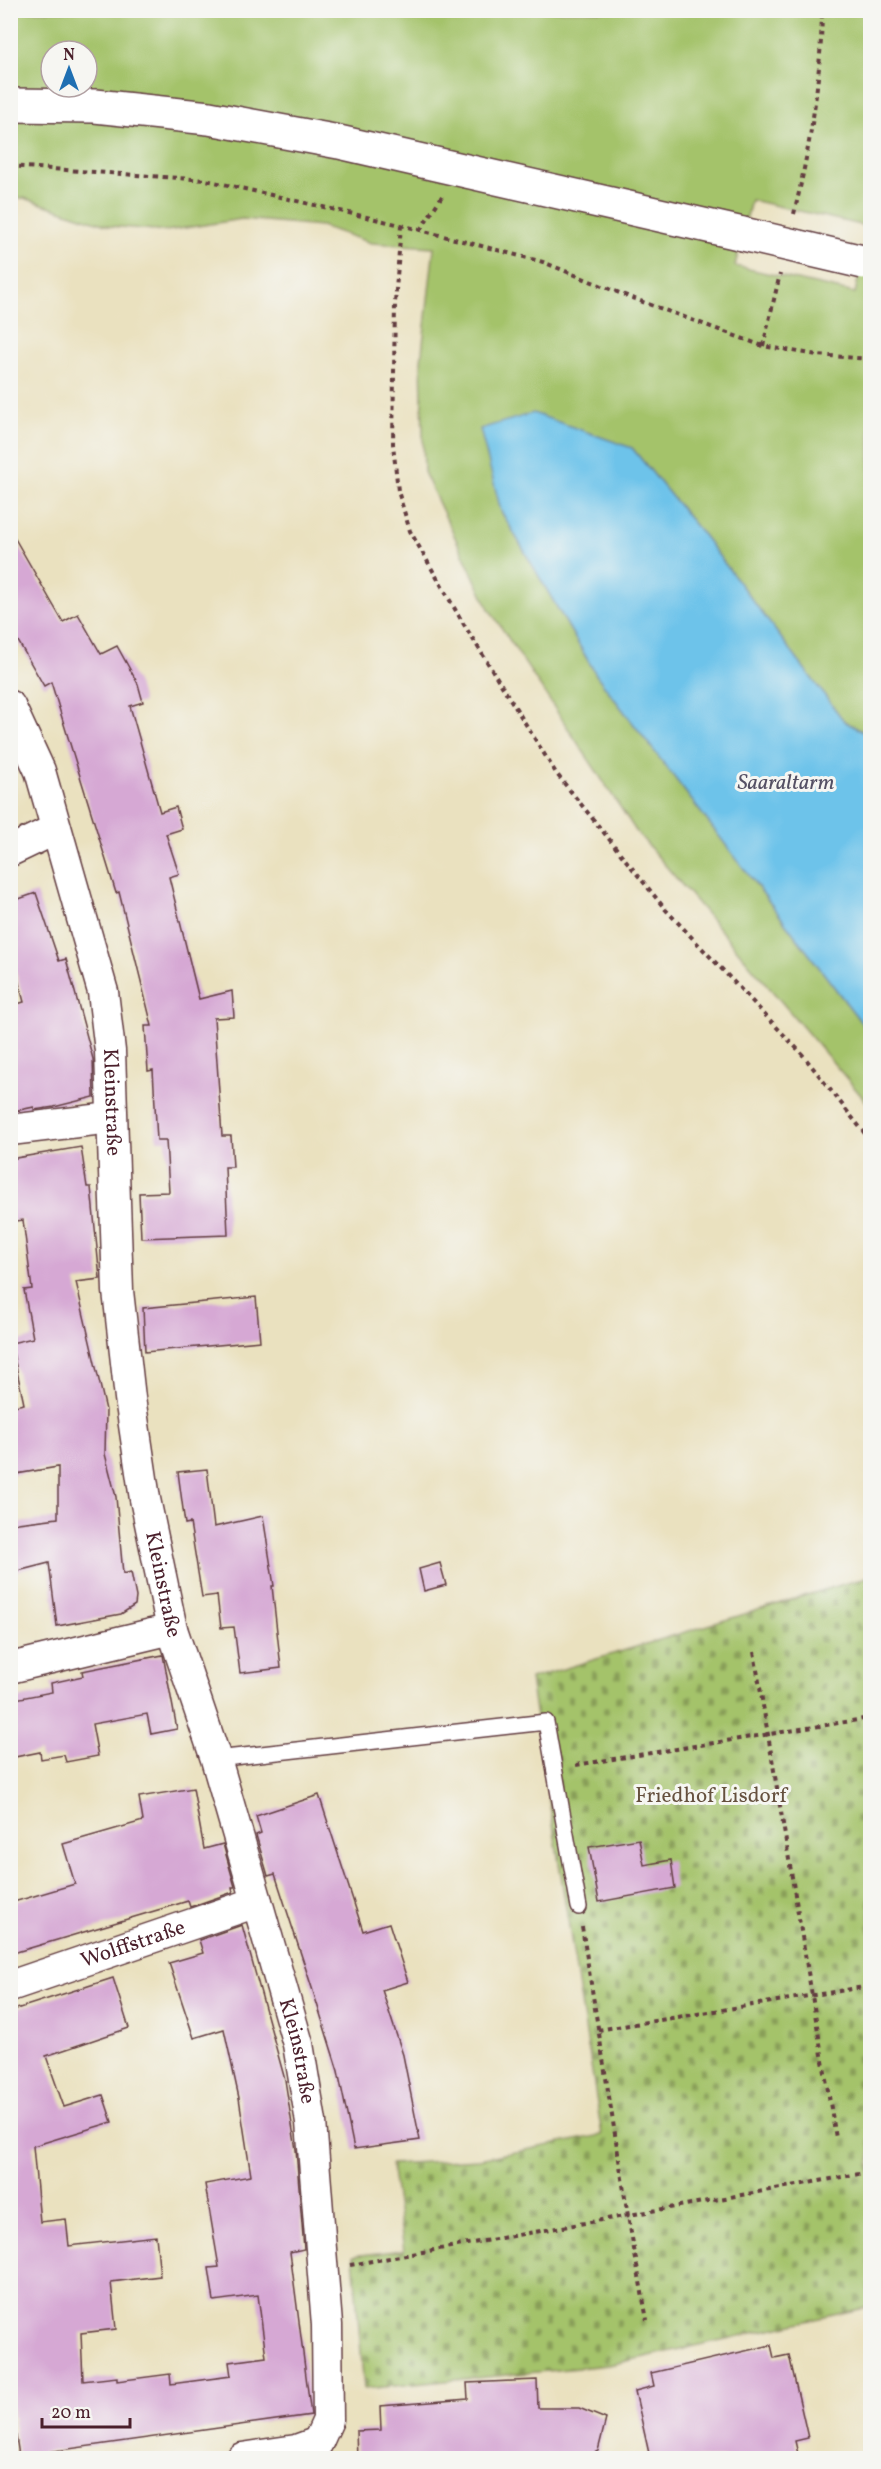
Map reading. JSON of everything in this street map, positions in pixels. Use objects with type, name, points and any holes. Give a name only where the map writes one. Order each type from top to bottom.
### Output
[{"type":"main road","points":[[10,105],[95,106],[209,118],[339,142],[867,262]]},
{"type":"street","name":"Kleinstraße","points":[[10,706],[40,771],[103,992],[110,1051],[118,1290],[130,1398],[145,1499],[172,1629],[216,1760],[298,2044],[311,2122],[327,2325],[328,2420],[323,2450]]},
{"type":"street","points":[[10,851],[56,829]]},
{"type":"street","points":[[10,1130],[111,1118]]},
{"type":"street","points":[[10,1668],[172,1629]]},
{"type":"street","name":"Wolffstraße","points":[[10,1986],[257,1902]]},
{"type":"street","points":[[242,2458],[296,2450],[323,2450]]},
{"type":"lane","points":[[216,1760],[546,1722],[579,1907]]},
{"type":"path","points":[[792,223],[803,178],[821,61],[822,10]]},
{"type":"path","points":[[10,166],[206,180],[401,225],[543,262],[632,298],[763,346],[817,356],[870,359]]},
{"type":"path","points":[[420,230],[446,191]]},
{"type":"path","points":[[401,225],[395,303],[393,444],[398,491],[410,531],[463,623],[556,773],[665,909],[802,1054],[870,1140]]},
{"type":"path","points":[[763,346],[782,268]]},
{"type":"path","points":[[754,1652],[766,1734],[836,2138]]},
{"type":"path","points":[[554,1768],[870,1718]]},
{"type":"path","points":[[579,1907],[627,2216],[647,2320]]},
{"type":"path","points":[[598,2030],[870,1986]]},
{"type":"path","points":[[323,2270],[870,2172]]},
{"type":"green space","points":[[10,11],[870,11],[870,227],[870,736],[844,721],[703,535],[632,448],[501,511],[597,676],[870,1034],[870,1106],[636,831],[489,609],[424,472],[421,361],[434,247],[371,243],[321,226],[242,219],[166,231],[109,226],[24,198],[11,198]],"holes":[[[751,200],[870,227],[855,293],[735,266]]]},
{"type":"green space","name":"Friedhof Lisdorf","points":[[870,1576],[870,2307],[609,2365],[364,2389],[353,2256],[404,2250],[391,2164],[479,2159],[602,2135],[530,1679]]},
{"type":"water","name":"Saaraltarm","points":[[533,413],[632,448],[703,535],[844,721],[870,736],[870,1034],[597,676],[501,511],[480,429]]},
{"type":"building","points":[[10,530],[63,622],[78,614],[101,654],[117,646],[138,684],[143,702],[130,706],[160,812],[176,807],[182,829],[166,834],[179,874],[169,877],[199,999],[232,991],[234,1017],[214,1018],[222,1136],[231,1136],[233,1167],[225,1167],[228,1235],[141,1238],[139,1193],[169,1192],[166,1140],[157,1140],[153,1070],[148,1071],[145,1026],[152,1026],[119,892],[116,893],[51,682],[44,686],[10,627]]},
{"type":"building","points":[[36,893],[59,961],[66,959],[93,1059],[94,1097],[54,1107],[34,1110],[34,1107],[10,1112],[10,1006],[24,1002],[10,950],[10,902]]},
{"type":"building","points":[[81,1147],[87,1187],[91,1187],[100,1279],[76,1282],[106,1410],[105,1454],[116,1497],[123,1574],[131,1572],[136,1597],[135,1605],[121,1614],[57,1626],[49,1563],[10,1573],[10,1524],[58,1518],[58,1467],[10,1475],[10,1407],[24,1404],[11,1343],[33,1338],[24,1290],[32,1289],[23,1220],[10,1222],[10,1159]]},
{"type":"building","points":[[256,1297],[260,1341],[145,1352],[143,1308]]},
{"type":"building","points":[[207,1469],[214,1527],[263,1516],[274,1586],[272,1586],[281,1668],[240,1673],[234,1627],[221,1628],[217,1595],[202,1597],[190,1523],[185,1524],[178,1472]]},
{"type":"building","points":[[440,1563],[446,1585],[424,1591],[419,1569]]},
{"type":"building","points":[[163,1655],[177,1729],[151,1734],[147,1714],[92,1724],[98,1756],[66,1762],[64,1755],[41,1759],[40,1752],[10,1758],[10,1700],[52,1692],[51,1683],[83,1676],[82,1671]]},
{"type":"building","points":[[193,1788],[204,1849],[223,1844],[235,1887],[232,1887],[233,1892],[190,1907],[188,1901],[10,1954],[10,1903],[75,1884],[63,1844],[143,1821],[139,1797]]},
{"type":"building","points":[[319,1795],[363,1931],[389,1923],[408,1982],[382,1990],[403,2055],[420,2140],[354,2149],[338,2071],[313,1991],[275,1874],[268,1876],[256,1835],[261,1833],[256,1816]]},
{"type":"building","points":[[639,1839],[644,1865],[671,1860],[675,1888],[599,1902],[589,1847]]},
{"type":"building","points":[[242,1925],[285,2080],[296,2150],[304,2249],[290,2252],[311,2415],[19,2456],[10,2396],[10,2011],[113,1978],[129,2028],[46,2056],[64,2107],[103,2095],[112,2122],[33,2146],[40,2222],[66,2219],[69,2246],[156,2236],[160,2276],[111,2282],[116,2329],[81,2333],[83,2381],[117,2377],[117,2381],[170,2374],[171,2384],[231,2376],[229,2362],[266,2357],[258,2295],[214,2301],[209,2268],[219,2267],[205,2184],[251,2176],[239,2098],[224,2029],[194,2038],[169,1963],[203,1953],[199,1940]]},
{"type":"building","points":[[771,2345],[774,2358],[789,2355],[808,2438],[795,2441],[799,2458],[650,2458],[635,2391],[654,2386],[651,2373]]},
{"type":"building","points":[[537,2380],[538,2408],[579,2408],[606,2419],[598,2451],[584,2458],[357,2458],[356,2431],[381,2430],[380,2406],[468,2399],[467,2383]]}]
